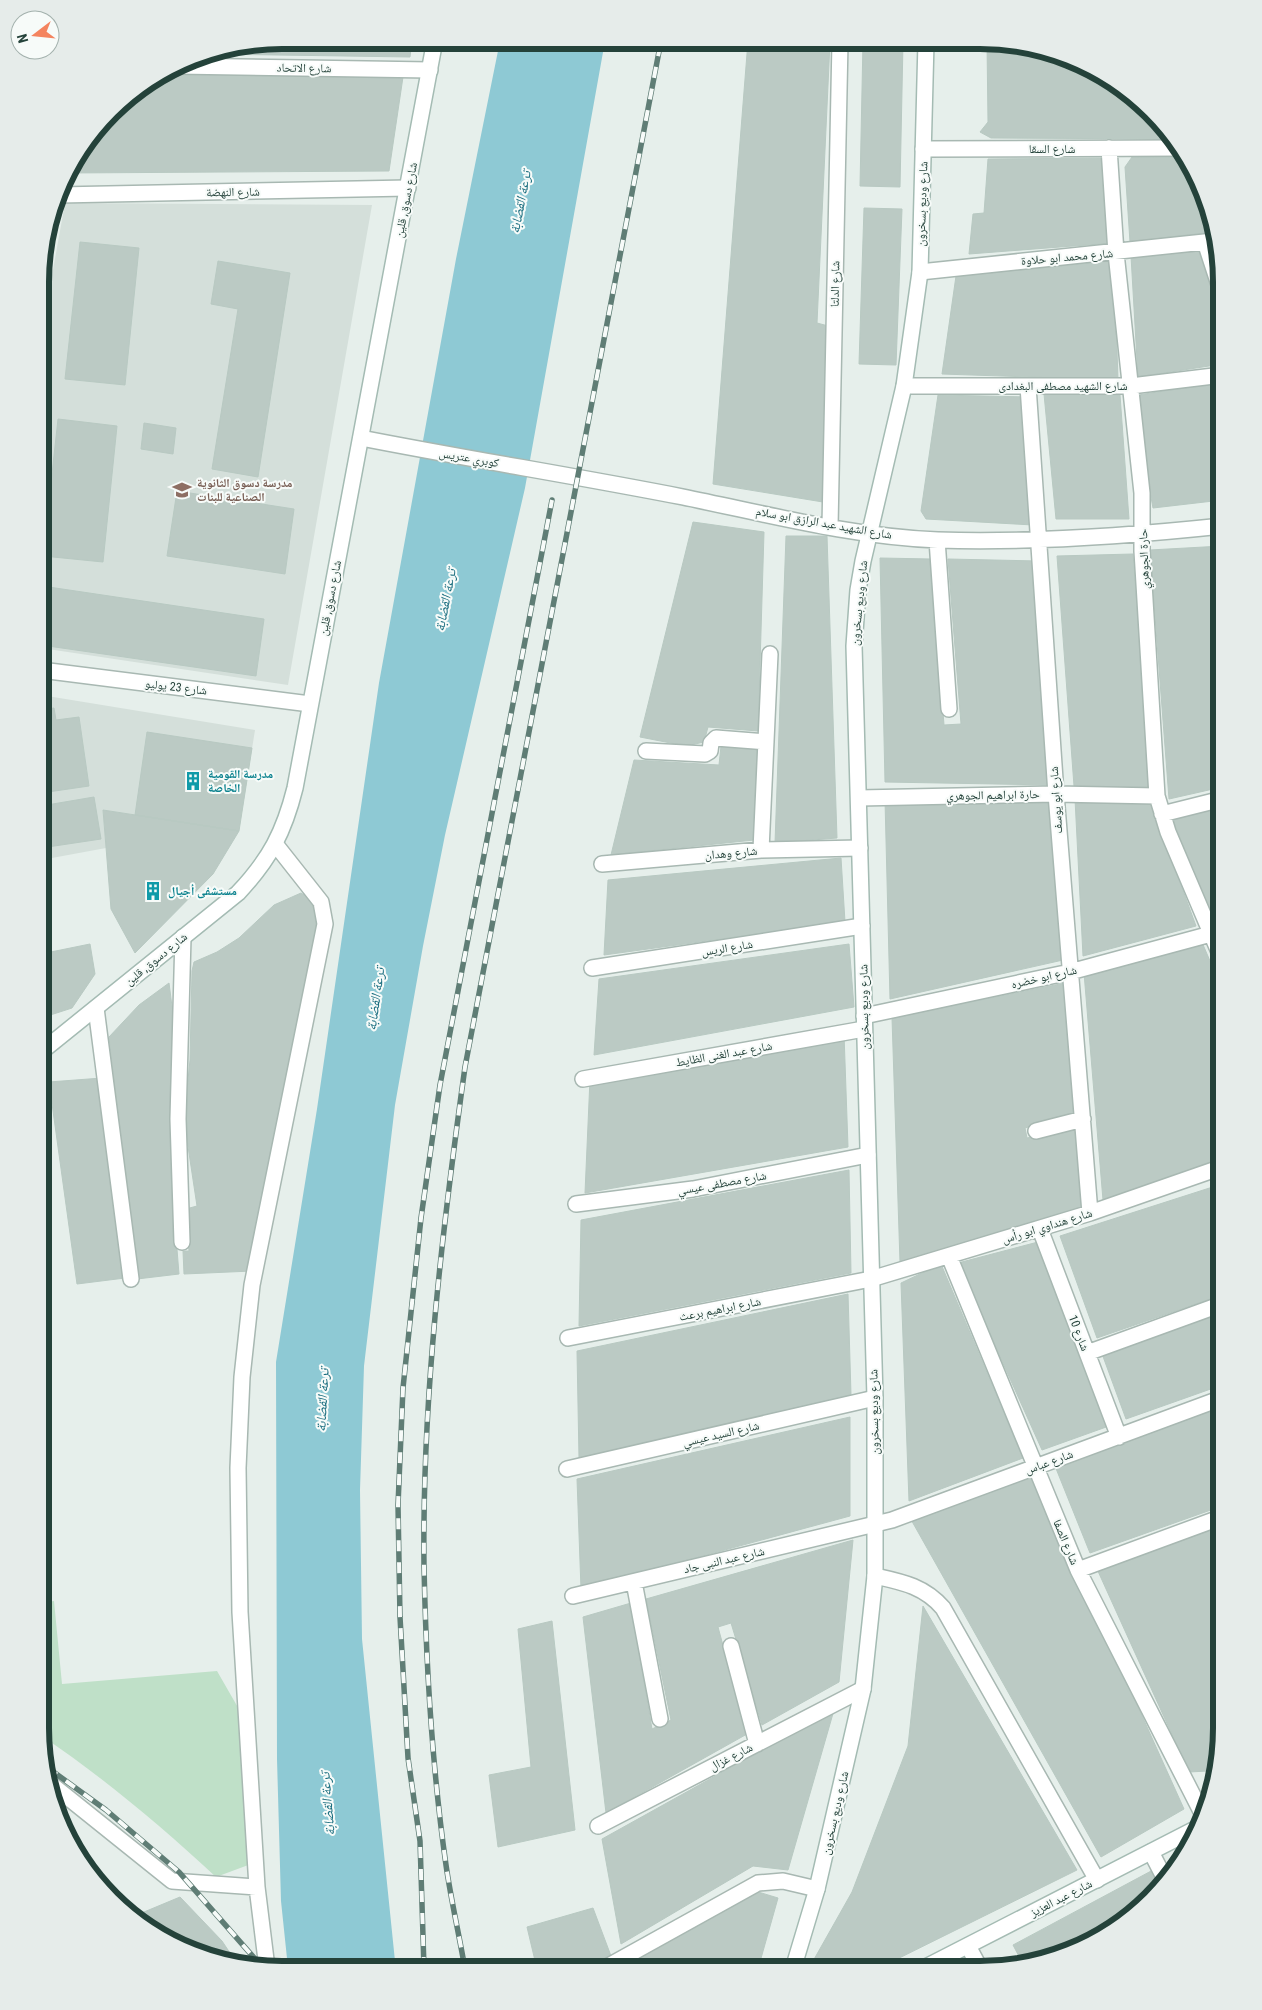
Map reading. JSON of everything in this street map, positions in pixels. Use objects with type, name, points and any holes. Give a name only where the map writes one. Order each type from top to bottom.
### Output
[{"type":"street","name":"شارع دسوق, قلين","points":[[49,1046],[238,893],[259,871],[276,845],[290,810],[434,49]]},
{"type":"street","name":"شارع الدلتا","points":[[830,526],[840,49]]},
{"type":"street","name":"شارع وديع بسخرون","points":[[796,1961],[817,1889],[863,1689],[875,1576],[875,1398],[864,1022],[856,618],[862,561],[904,386],[920,272],[926,49]]},
{"type":"street","name":"شارع الاتحاد","points":[[193,66],[430,70]]},
{"type":"street","name":"حارة الجوهري","points":[[1109,148],[1116,253],[1142,492],[1142,534],[1157,796],[1162,814],[1213,925]]},
{"type":"street","name":"شارع السقا","points":[[923,149],[1171,148]]},
{"type":"street","name":"شارع النهضة","points":[[65,195],[408,188]]},
{"type":"street","name":"شارع محمد ابو حلاوة","points":[[920,272],[1210,242]]},
{"type":"street","name":"شارع الشهيد مصطفى البغدادى","points":[[904,386],[1131,386],[1213,376]]},
{"type":"street","name":"شارع ابو يوسف","points":[[1028,386],[1056,794],[1090,1213]]},
{"type":"street","name":"كوبري عتريس","points":[[361,438],[578,476]]},
{"type":"street","name":"شارع الشهيد عبد الرازق ابو سلام","points":[[578,476],[869,533],[937,540],[1142,534],[1213,527]]},
{"type":"street","points":[[937,540],[949,709]]},
{"type":"street","points":[[761,850],[770,654]]},
{"type":"street","name":"شارع 23 يوليو","points":[[49,671],[310,704]]},
{"type":"street","points":[[646,751],[705,754],[710,751],[710,743],[716,738],[766,742]]},
{"type":"street","name":"حارة ابراهيم الجوهري","points":[[859,798],[1056,794],[1157,796]]},
{"type":"street","points":[[1162,814],[1213,801]]},
{"type":"street","points":[[266,1961],[257,1887],[240,1612],[238,1468],[242,1376],[252,1285],[326,924],[321,902],[276,845]]},
{"type":"street","name":"شارع وهدان","points":[[602,864],[761,850],[860,848]]},
{"type":"street","name":"شارع الريس","points":[[592,968],[862,926]]},
{"type":"street","name":"شارع ابو خضره","points":[[864,1022],[1070,972],[1213,933]]},
{"type":"street","points":[[182,1242],[178,1119],[183,937]]},
{"type":"street","points":[[96,1008],[131,1279]]},
{"type":"street","name":"شارع عبد الغنى الظايط","points":[[583,1079],[864,1022]]},
{"type":"street","points":[[1036,1131],[1083,1119]]},
{"type":"street","name":"شارع مصطفى عيسي","points":[[576,1204],[703,1188],[868,1155]]},
{"type":"street","name":"شارع هنداوي ابو رأس","points":[[871,1279],[1040,1229],[1213,1171]]},
{"type":"street","name":"شارع 10","points":[[1040,1229],[1119,1437]]},
{"type":"street","name":"شارع الصفا","points":[[950,1256],[1034,1467],[1078,1570],[1199,1808]]},
{"type":"street","name":"شارع ابراهيم برعث","points":[[568,1338],[871,1279]]},
{"type":"street","points":[[1087,1353],[1213,1307]]},
{"type":"street","name":"شارع السيد عيسي","points":[[567,1469],[875,1398]]},
{"type":"street","name":"شارع عباس","points":[[876,1525],[909,1515],[1213,1401]]},
{"type":"street","points":[[1078,1570],[1213,1519]]},
{"type":"street","name":"شارع عبد النبى جاد","points":[[573,1596],[876,1525]]},
{"type":"street","points":[[875,1576],[920,1587],[943,1608],[1097,1880]]},
{"type":"street","points":[[634,1582],[660,1719]]},
{"type":"street","points":[[731,1646],[757,1744]]},
{"type":"street","name":"شارع غزال","points":[[598,1826],[863,1689]]},
{"type":"street","points":[[57,1789],[172,1881],[257,1887]]},
{"type":"street","name":"شارع عبد العزيز","points":[[938,1961],[1188,1833]]},
{"type":"street","points":[[1151,1852],[1162,1873]]},
{"type":"street","points":[[617,1961],[758,1883],[783,1880],[817,1889]]},
{"type":"street","points":[[968,1946],[976,1961]]},
{"type":"shaded area","name":"مدرسة دسوق الثانوية الصناعية للبنات","points":[[65,203],[372,205],[288,685],[49,649],[49,292]]},
{"type":"shaded area","points":[[49,696],[255,730],[239,831],[103,810],[106,848],[49,859]]},
{"type":"green space","points":[[54,1601],[62,1684],[217,1671],[240,1711],[251,1864],[216,1877],[132,1803],[49,1741],[49,1602]]},
{"type":"water","name":"ترعة القضابة","points":[[498,49],[604,49],[525,488],[445,835],[423,946],[395,1105],[364,1366],[360,1490],[362,1639],[395,1961],[287,1961],[281,1901],[277,1759],[276,1362],[317,1109],[379,683],[456,259]]},
{"type":"building","points":[[266,49],[411,49],[410,57],[231,54]]},
{"type":"building","points":[[747,49],[830,49],[817,323],[832,327],[829,503],[713,484]]},
{"type":"building","points":[[863,49],[903,49],[900,187],[860,186]]},
{"type":"building","points":[[987,49],[996,49],[1026,53],[1055,61],[1097,80],[1134,107],[1164,139],[991,138],[980,132],[988,122]]},
{"type":"building","points":[[179,73],[403,77],[389,171],[76,173],[88,152],[117,117],[152,88]]},
{"type":"building","points":[[1132,157],[1177,157],[1196,193],[1208,232],[1130,242],[1125,167]]},
{"type":"building","points":[[1108,158],[1112,243],[969,254],[973,214],[984,213],[988,159]]},
{"type":"building","points":[[864,208],[902,209],[896,365],[859,364]]},
{"type":"building","points":[[57,221],[49,263],[53,236]]},
{"type":"building","points":[[80,242],[139,248],[125,385],[65,379]]},
{"type":"building","points":[[1202,249],[1213,282],[1213,365],[1138,377],[1131,256]]},
{"type":"building","points":[[218,261],[290,273],[258,477],[212,469],[238,309],[211,304]]},
{"type":"building","points":[[1114,261],[1118,380],[942,374],[956,276]]},
{"type":"building","points":[[1213,383],[1213,501],[1153,508],[1132,396]]},
{"type":"building","points":[[1044,394],[1120,395],[1129,519],[1056,519]]},
{"type":"building","points":[[938,395],[1029,397],[1033,525],[926,519],[921,511]]},
{"type":"building","points":[[58,419],[117,426],[103,562],[49,557],[49,501]]},
{"type":"building","points":[[144,423],[176,428],[173,454],[141,449]]},
{"type":"building","points":[[177,491],[294,509],[285,574],[167,556]]},
{"type":"building","points":[[693,522],[764,532],[758,731],[708,727],[704,742],[686,746],[640,737]]},
{"type":"building","points":[[786,536],[827,536],[837,838],[775,843]]},
{"type":"building","points":[[1213,546],[1213,789],[1169,799],[1150,550]]},
{"type":"building","points":[[1133,554],[1151,791],[1074,786],[1057,556]]},
{"type":"building","points":[[880,558],[931,559],[944,725],[961,724],[948,559],[1038,561],[1051,785],[885,782]]},
{"type":"building","points":[[49,587],[264,619],[256,676],[49,646]]},
{"type":"building","points":[[54,708],[56,720],[79,717],[89,786],[49,792],[49,709]]},
{"type":"building","name":"مدرسة القومية الخاصة","points":[[147,732],[252,748],[239,831],[135,815]]},
{"type":"building","points":[[721,746],[757,748],[754,840],[611,855],[634,760],[719,765]]},
{"type":"building","points":[[94,797],[101,839],[49,847],[49,805]]},
{"type":"building","points":[[1075,799],[1151,803],[1196,926],[1083,956]]},
{"type":"building","points":[[885,800],[1052,800],[1063,960],[890,999]]},
{"type":"building","points":[[1213,809],[1213,922],[1172,818]]},
{"type":"building","name":"مستشفى أجيال","points":[[103,810],[239,831],[213,874],[135,953],[111,909]]},
{"type":"building","points":[[841,858],[845,922],[604,955],[608,880]]},
{"type":"building","points":[[301,893],[312,900],[320,911],[252,1271],[184,1274],[183,1251],[189,1251],[186,1209],[197,1206],[184,1120],[190,1060],[192,971],[194,962],[217,952],[239,938],[274,905]]},
{"type":"building","points":[[1201,940],[1213,968],[1213,1164],[1103,1200],[1084,973]]},
{"type":"building","points":[[90,944],[95,974],[72,1008],[49,1015],[49,952]]},
{"type":"building","points":[[849,944],[854,1007],[594,1055],[599,979]]},
{"type":"building","points":[[169,983],[175,1030],[171,1175],[179,1274],[137,1279],[109,1037],[139,1005]]},
{"type":"building","points":[[1065,983],[1075,1113],[1025,1128],[1027,1138],[1077,1128],[1083,1208],[900,1262],[892,1018]]},
{"type":"building","points":[[844,1034],[848,1147],[585,1193],[590,1079]]},
{"type":"building","points":[[102,1078],[125,1278],[77,1284],[49,1082]]},
{"type":"building","points":[[849,1170],[851,1273],[579,1326],[581,1220]]},
{"type":"building","points":[[1213,1187],[1213,1298],[1097,1338],[1060,1236]]},
{"type":"building","points":[[1038,1242],[1109,1426],[1042,1450],[958,1263]]},
{"type":"building","points":[[941,1264],[1023,1458],[909,1501],[901,1283]]},
{"type":"building","points":[[848,1294],[851,1395],[579,1458],[577,1351]]},
{"type":"building","points":[[1213,1310],[1213,1388],[1126,1419],[1101,1351]]},
{"type":"building","points":[[1213,1406],[1213,1509],[1090,1553],[1055,1466]]},
{"type":"building","points":[[850,1417],[850,1516],[581,1589],[577,1479]]},
{"type":"building","points":[[1034,1476],[1184,1809],[1101,1857],[909,1516]]},
{"type":"building","points":[[1213,1529],[1213,1744],[1209,1773],[1208,1771],[1189,1772],[1097,1569]]},
{"type":"building","points":[[853,1540],[839,1682],[762,1725],[731,1623],[718,1627],[747,1734],[606,1813],[583,1617],[631,1603],[652,1729],[671,1720],[646,1599]]},
{"type":"building","points":[[923,1606],[1077,1870],[893,1961],[813,1961],[852,1892],[908,1746]]},
{"type":"building","points":[[552,1621],[575,1830],[498,1847],[489,1775],[531,1767],[518,1629]]},
{"type":"building","points":[[834,1710],[788,1870],[753,1866],[621,1944],[602,1839]]},
{"type":"building","points":[[1153,1870],[1158,1879],[1134,1903],[1110,1922],[1069,1944],[1020,1958],[1013,1945]]},
{"type":"building","points":[[755,1891],[778,1898],[760,1961],[629,1961]]},
{"type":"building","points":[[180,1897],[222,1941],[232,1956],[193,1944],[165,1930],[141,1913]]},
{"type":"building","points":[[593,1908],[611,1956],[600,1961],[535,1961],[527,1927]]},
{"type":"railway","points":[[464,1961],[448,1878],[437,1791],[430,1716],[425,1603],[424,1503],[426,1440],[441,1253],[465,1067],[659,49]]},
{"type":"railway","points":[[424,1961],[420,1841],[408,1758],[400,1617],[398,1505],[403,1388],[421,1218],[440,1085],[552,500]]},
{"type":"railway","points":[[53,1771],[106,1810],[179,1872],[256,1960]]},
{"type":"place","name":"مدرسة دسوق الثانوية الصناعية للبنات","points":[[182,490]]},
{"type":"place","name":"مدرسة القومية الخاصة","points":[[193,781]]},
{"type":"place","name":"مستشفى أجيال","points":[[153,891]]}]
